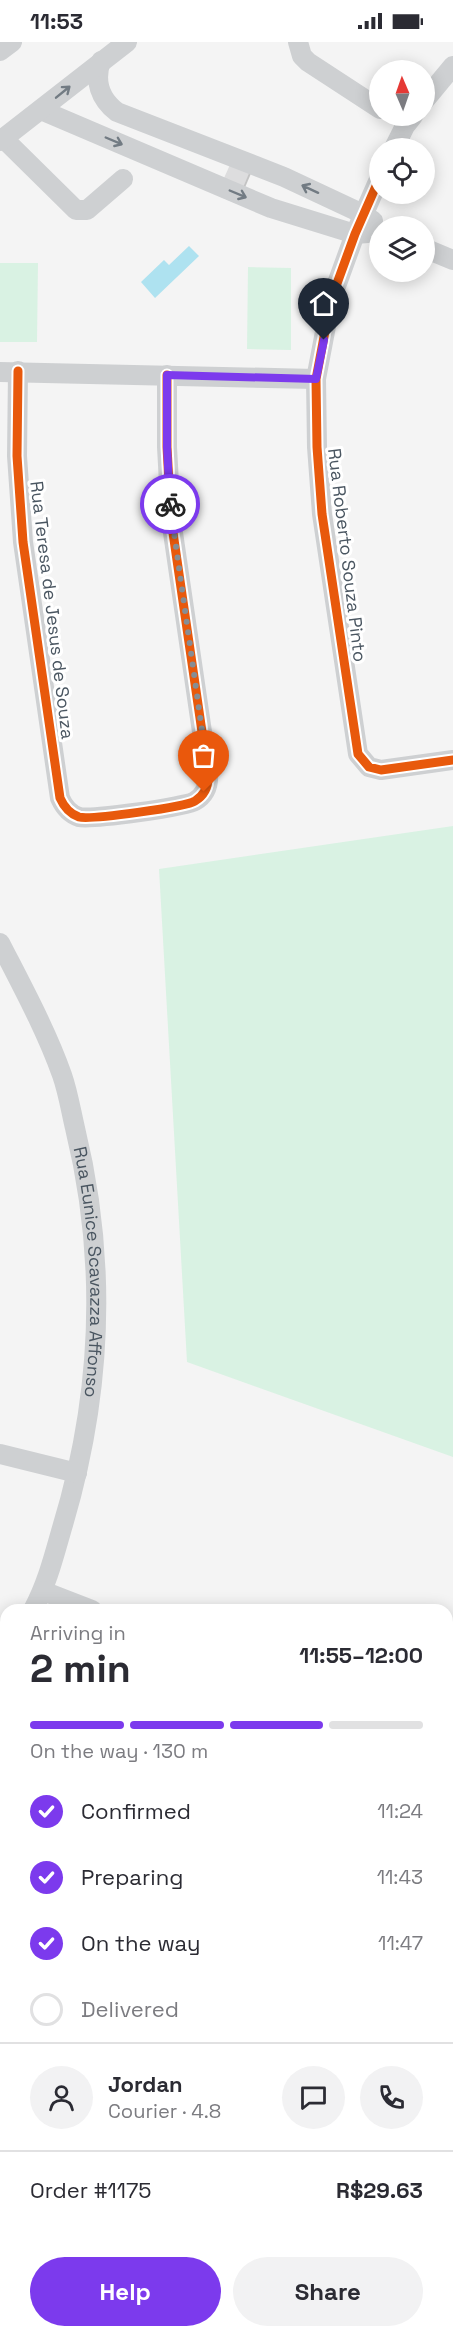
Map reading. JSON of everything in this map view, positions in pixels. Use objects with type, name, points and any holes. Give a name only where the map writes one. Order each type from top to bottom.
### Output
[{"type":"street","points":[[0,51],[12,42]]},
{"type":"street","points":[[123,179],[87,210],[76,210],[2,140],[127,42]]},
{"type":"street","points":[[298,42],[302,56],[308,62],[369,102]]},
{"type":"street","points":[[101,62],[98,74],[99,86],[104,98],[112,108],[285,177],[369,218]]},
{"type":"street","points":[[435,88],[453,66]]},
{"type":"street","points":[[41,110],[271,208],[355,234],[369,233]]},
{"type":"street","points":[[184,171],[197,142]]},
{"type":"street","points":[[271,208],[285,177]]},
{"type":"street","name":"Rua Roberto Souza Pinto","points":[[369,201],[331,300],[316,379],[316,447],[322,514],[356,750],[365,764],[373,769],[386,770],[453,760]]},
{"type":"street","points":[[435,253],[453,260]]},
{"type":"street","points":[[9,371],[316,379]]},
{"type":"street","name":"Rua Teresa de Jesus de Souza","points":[[9,371],[23,542],[60,798],[70,813],[88,818],[185,806],[201,796],[208,783],[171,519],[167,447],[167,375]]},
{"type":"street","name":"Rua Eunice Scavazza Affonso","points":[[0,944],[30,1001],[63,1076],[81,1152],[93,1220],[98,1293],[94,1368],[84,1447],[43,1591],[36,1604]]},
{"type":"street","points":[[0,1454],[77,1473]]},
{"type":"street","points":[[43,1591],[77,1604]]},
{"type":"green space","points":[[0,263],[38,263],[37,342],[0,342]]},
{"type":"green space","points":[[248,267],[291,268],[291,350],[247,349]]},
{"type":"green space","points":[[453,826],[453,1457],[187,1362],[159,869]]},
{"type":"water","points":[[189,246],[199,256],[155,298],[141,282],[164,260],[169,265]]},
{"type":"building","points":[[236,151],[255,159],[237,202],[217,194]]},
{"type":"cycle path","points":[[369,202],[331,300],[316,379],[317,447],[322,514],[358,754],[369,767],[381,770],[453,760]]},
{"type":"cycle path","points":[[18,371],[17,456],[23,542],[60,798],[65,807],[79,817],[100,817],[188,804],[201,796],[208,782],[171,519],[167,447],[167,375]]},
{"type":"way so far","points":[[170,504],[208,773],[208,783],[204,792]]},
{"type":"route","points":[[170,504],[167,375],[316,379],[324,340]]}]
